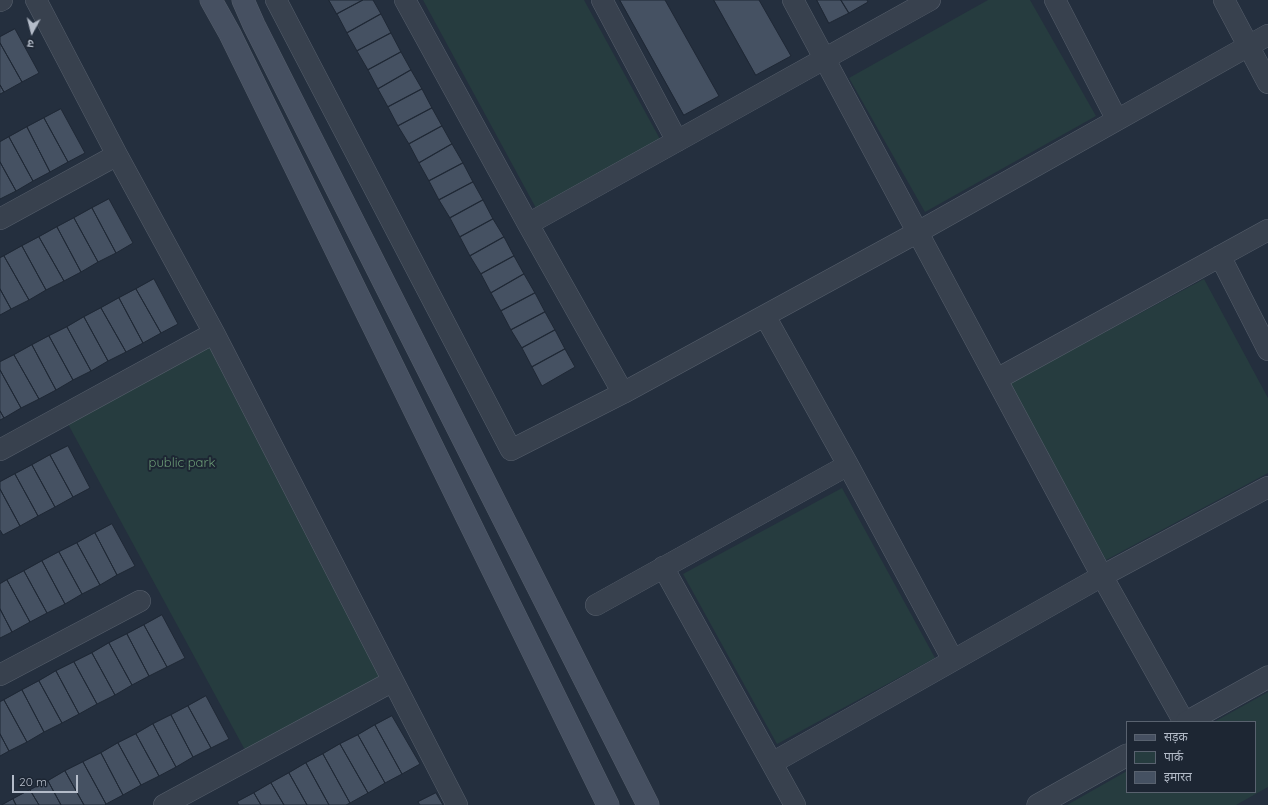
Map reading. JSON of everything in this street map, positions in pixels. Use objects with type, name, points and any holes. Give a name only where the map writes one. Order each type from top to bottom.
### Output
[{"type":"main road","points":[[211,0],[230,34],[608,805]]},
{"type":"main road","points":[[243,0],[254,25],[648,805]]},
{"type":"street","points":[[36,0],[117,155],[214,333],[457,805]]},
{"type":"street","points":[[276,0],[511,450],[623,393],[765,316],[918,232],[1268,35]]},
{"type":"street","points":[[405,0],[623,393]]},
{"type":"street","points":[[602,0],[677,141]]},
{"type":"street","points":[[793,0],[1102,576],[1183,721]]},
{"type":"street","points":[[528,224],[930,0]]},
{"type":"street","points":[[1055,0],[1117,120]]},
{"type":"street","points":[[1224,0],[1268,83]]},
{"type":"street","points":[[0,219],[117,155]]},
{"type":"street","points":[[997,379],[1268,230]]},
{"type":"street","points":[[1220,256],[1268,350]]},
{"type":"street","points":[[765,316],[848,465],[953,660]]},
{"type":"street","points":[[0,450],[214,333]]},
{"type":"street","points":[[596,605],[848,465]]},
{"type":"street","points":[[772,763],[1102,576],[1268,487]]},
{"type":"street","points":[[663,567],[795,805]]},
{"type":"street","points":[[0,675],[140,601]]},
{"type":"street","points":[[1189,721],[1268,677]]},
{"type":"street","points":[[164,805],[393,681]]},
{"type":"street","points":[[1038,805],[1126,756]]},
{"type":"green space","points":[[423,0],[584,0],[661,141],[536,208]]},
{"type":"green space","points":[[988,0],[1030,0],[1096,116],[925,212],[849,78]]},
{"type":"green space","points":[[1204,279],[1268,398],[1268,473],[1106,560],[1010,383]]},
{"type":"green space","name":"public park","points":[[213,344],[381,677],[245,750],[68,424]]},
{"type":"green space","points":[[842,488],[935,658],[777,744],[683,574]]},
{"type":"green space","points":[[1268,692],[1268,787],[1236,805],[1067,805],[1126,772],[1126,793],[1256,793],[1256,721],[1216,721]]},
{"type":"building","points":[[329,0],[363,0],[337,14]]},
{"type":"building","points":[[363,0],[373,0],[381,14],[347,33],[337,14]]},
{"type":"building","points":[[620,0],[665,0],[719,96],[684,115]]},
{"type":"building","points":[[714,0],[759,0],[791,56],[756,75]]},
{"type":"building","points":[[817,0],[841,0],[849,13],[829,23]]},
{"type":"building","points":[[841,0],[867,0],[868,2],[849,13]]},
{"type":"building","points":[[381,14],[391,33],[357,51],[347,33]]},
{"type":"building","points":[[15,29],[39,73],[22,82],[0,43],[0,37]]},
{"type":"building","points":[[391,33],[401,52],[368,70],[357,51]]},
{"type":"building","points":[[0,43],[22,82],[4,92],[0,85]]},
{"type":"building","points":[[401,52],[411,70],[378,89],[368,70]]},
{"type":"building","points":[[411,70],[422,89],[388,107],[378,89]]},
{"type":"building","points":[[0,85],[4,92],[0,94]]},
{"type":"building","points":[[422,89],[432,108],[398,126],[388,107]]},
{"type":"building","points":[[432,108],[442,126],[409,144],[398,126]]},
{"type":"building","points":[[61,109],[85,153],[68,162],[44,118]]},
{"type":"building","points":[[44,118],[68,162],[50,172],[27,127]]},
{"type":"building","points":[[442,126],[452,144],[419,163],[409,144]]},
{"type":"building","points":[[27,127],[50,172],[33,181],[9,137]]},
{"type":"building","points":[[9,137],[33,181],[16,191],[0,162],[0,142]]},
{"type":"building","points":[[452,144],[463,163],[429,181],[419,163]]},
{"type":"building","points":[[0,162],[16,191],[0,199]]},
{"type":"building","points":[[463,163],[473,182],[439,200],[429,181]]},
{"type":"building","points":[[473,182],[483,200],[450,218],[439,200]]},
{"type":"building","points":[[109,199],[133,243],[116,253],[92,208]]},
{"type":"building","points":[[483,200],[493,219],[460,237],[450,218]]},
{"type":"building","points":[[92,208],[116,253],[98,262],[74,218]]},
{"type":"building","points":[[74,218],[98,262],[81,272],[57,227]]},
{"type":"building","points":[[493,219],[504,237],[470,256],[460,237]]},
{"type":"building","points":[[57,227],[81,272],[64,281],[39,237]]},
{"type":"building","points":[[39,237],[64,281],[46,290],[22,246]]},
{"type":"building","points":[[504,237],[514,256],[481,274],[470,256]]},
{"type":"building","points":[[22,246],[46,290],[29,300],[4,256]]},
{"type":"building","points":[[4,256],[29,300],[11,309],[0,289],[0,258]]},
{"type":"building","points":[[514,256],[524,274],[491,293],[481,274]]},
{"type":"building","points":[[524,274],[535,293],[501,311],[491,293]]},
{"type":"building","points":[[154,279],[178,324],[161,333],[136,289]]},
{"type":"building","points":[[0,289],[11,309],[0,315]]},
{"type":"building","points":[[136,289],[161,333],[143,343],[119,298]]},
{"type":"building","points":[[535,293],[545,312],[511,330],[501,311]]},
{"type":"building","points":[[119,298],[143,343],[126,352],[101,308]]},
{"type":"building","points":[[101,308],[126,352],[108,361],[84,317]]},
{"type":"building","points":[[545,312],[555,330],[522,348],[511,330]]},
{"type":"building","points":[[84,317],[108,361],[91,371],[67,327]]},
{"type":"building","points":[[67,327],[91,371],[73,380],[49,336]]},
{"type":"building","points":[[555,330],[565,349],[532,367],[522,348]]},
{"type":"building","points":[[49,336],[73,380],[56,390],[32,345]]},
{"type":"building","points":[[32,345],[56,390],[39,399],[14,355]]},
{"type":"building","points":[[565,349],[575,367],[542,386],[532,367]]},
{"type":"building","points":[[14,355],[39,399],[21,408],[0,370],[0,362]]},
{"type":"building","points":[[0,370],[21,408],[4,418],[0,411]]},
{"type":"building","points":[[0,411],[4,418],[0,420]]},
{"type":"building","points":[[68,446],[90,488],[73,497],[50,455]]},
{"type":"building","points":[[50,455],[73,497],[55,507],[32,465]]},
{"type":"building","points":[[32,465],[55,507],[38,516],[15,474]]},
{"type":"building","points":[[15,474],[38,516],[20,526],[0,489],[0,482]]},
{"type":"building","points":[[0,489],[20,526],[3,535],[0,530]]},
{"type":"building","points":[[112,524],[135,566],[117,575],[95,533]]},
{"type":"building","points":[[95,533],[117,575],[100,585],[77,543]]},
{"type":"building","points":[[77,543],[100,585],[82,594],[59,552]]},
{"type":"building","points":[[59,552],[82,594],[65,604],[42,561]]},
{"type":"building","points":[[42,561],[65,604],[47,613],[24,571]]},
{"type":"building","points":[[24,571],[47,613],[30,622],[7,580]]},
{"type":"building","points":[[7,580],[30,622],[12,632],[0,609],[0,584]]},
{"type":"building","points":[[0,609],[12,632],[0,638]]},
{"type":"building","points":[[162,615],[185,658],[167,667],[144,625]]},
{"type":"building","points":[[144,625],[167,667],[149,676],[127,634]]},
{"type":"building","points":[[127,634],[149,676],[132,685],[109,643]]},
{"type":"building","points":[[109,643],[132,685],[115,695],[92,653]]},
{"type":"building","points":[[92,653],[115,695],[97,704],[74,662]]},
{"type":"building","points":[[74,662],[97,704],[79,714],[56,671]]},
{"type":"building","points":[[56,671],[79,714],[62,723],[39,681]]},
{"type":"building","points":[[39,681],[62,723],[44,732],[22,690]]},
{"type":"building","points":[[22,690],[44,732],[27,742],[4,700]]},
{"type":"building","points":[[206,696],[229,739],[211,748],[188,706]]},
{"type":"building","points":[[4,700],[27,742],[9,751],[0,734],[0,702]]},
{"type":"building","points":[[188,706],[211,748],[193,757],[171,715]]},
{"type":"building","points":[[171,715],[193,757],[176,767],[153,724]]},
{"type":"building","points":[[392,716],[420,764],[402,774],[375,725]]},
{"type":"building","points":[[153,724],[176,767],[159,776],[136,734]]},
{"type":"building","points":[[375,725],[402,774],[385,783],[358,735]]},
{"type":"building","points":[[0,734],[9,751],[0,756]]},
{"type":"building","points":[[136,734],[159,776],[141,785],[118,743]]},
{"type":"building","points":[[358,735],[385,783],[368,793],[340,744]]},
{"type":"building","points":[[118,743],[141,785],[123,795],[101,753]]},
{"type":"building","points":[[340,744],[368,793],[350,803],[323,754]]},
{"type":"building","points":[[101,753],[123,795],[106,804],[83,762]]},
{"type":"building","points":[[323,754],[350,803],[346,805],[329,805],[306,763]]},
{"type":"building","points":[[83,762],[106,804],[105,805],[84,805],[65,771]]},
{"type":"building","points":[[306,763],[329,805],[307,805],[289,773]]},
{"type":"building","points":[[65,771],[84,805],[61,805],[48,781]]},
{"type":"building","points":[[289,773],[307,805],[284,805],[271,783]]},
{"type":"building","points":[[48,781],[61,805],[39,805],[30,790]]},
{"type":"building","points":[[271,783],[284,805],[261,805],[254,793]]},
{"type":"building","points":[[30,790],[39,805],[16,805],[13,799]]},
{"type":"building","points":[[254,793],[261,805],[239,805],[237,802]]},
{"type":"building","points":[[436,793],[443,805],[420,805],[418,802]]},
{"type":"building","points":[[13,799],[16,805],[2,805]]}]
